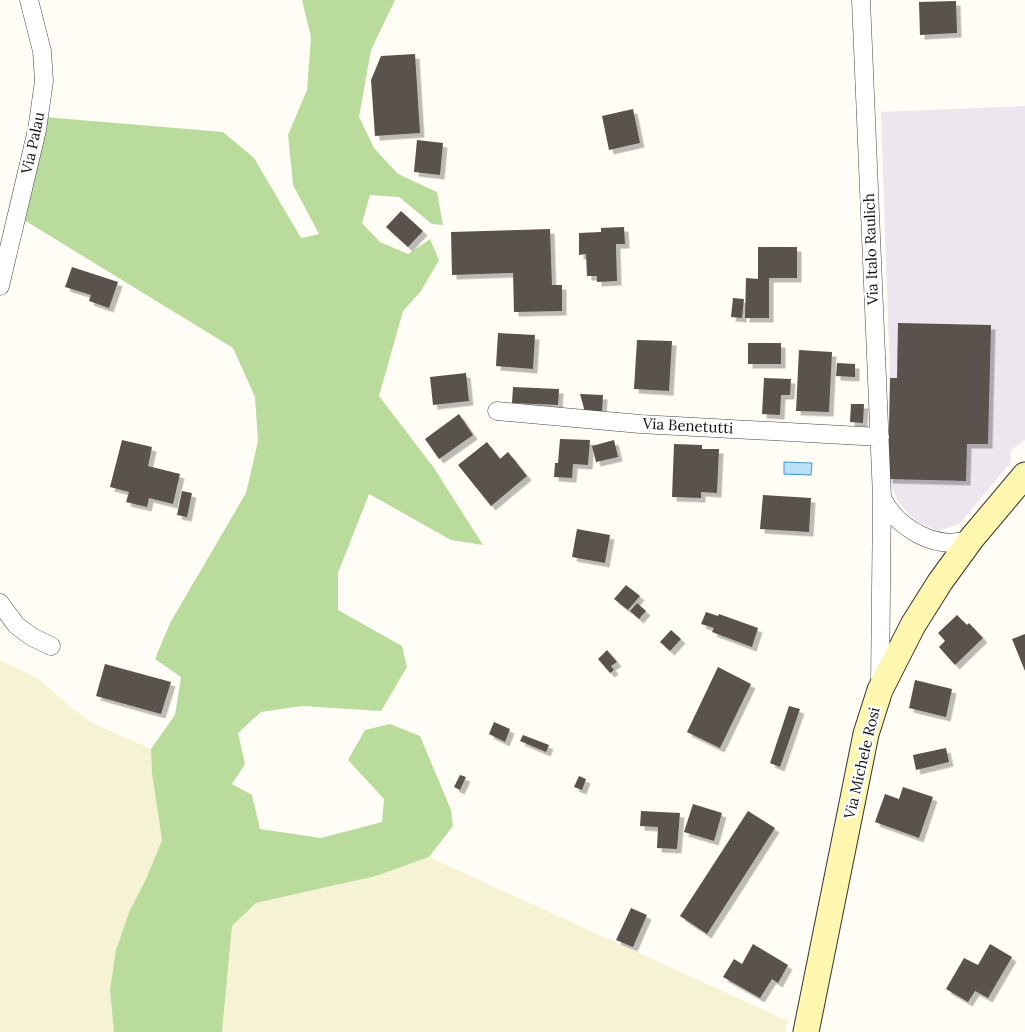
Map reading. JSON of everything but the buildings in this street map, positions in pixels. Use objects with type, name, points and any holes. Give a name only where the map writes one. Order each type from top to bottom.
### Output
[{"type":"street","name":"Via Palau","points":[[0,286],[37,130],[44,81],[42,51],[29,0]]},
{"type":"street","name":"Via Italo Raulich","points":[[861,0],[882,497],[880,690]]},
{"type":"street","name":"Via Benetutti","points":[[498,411],[640,424],[880,437]]},
{"type":"street","name":"Via Michele Rosi","points":[[806,1032],[866,734],[880,690],[914,625],[940,582],[972,538],[1025,475]]},
{"type":"street","points":[[882,497],[887,507],[897,519],[909,529],[926,538],[947,542],[963,541],[972,538]]},
{"type":"street","points":[[0,603],[16,625],[32,637],[51,646]]},
{"type":"shaded area","points":[[1025,106],[1025,440],[1011,450],[1011,462],[959,524],[939,531],[917,522],[899,503],[888,479],[890,378],[881,112]]},
{"type":"shaded area","points":[[0,660],[38,678],[91,722],[151,749],[152,774],[162,840],[146,879],[130,910],[110,990],[114,1032],[0,1032]]},
{"type":"shaded area","points":[[429,857],[788,1021],[785,1032],[222,1032],[232,926],[256,903],[376,876]]},
{"type":"green space","points":[[302,0],[395,0],[371,50],[359,117],[374,148],[398,174],[437,192],[443,225],[432,224],[399,197],[370,195],[362,223],[380,242],[408,254],[430,239],[439,260],[421,291],[403,311],[379,396],[434,468],[483,545],[451,540],[369,494],[338,573],[338,610],[402,646],[407,667],[381,711],[302,706],[261,712],[238,733],[245,764],[232,784],[252,795],[260,829],[321,838],[382,822],[384,799],[348,760],[365,730],[390,724],[420,736],[451,810],[453,826],[429,857],[376,876],[256,903],[232,926],[222,1032],[114,1032],[110,990],[116,950],[130,910],[146,879],[162,840],[152,774],[151,749],[175,715],[181,677],[155,659],[170,623],[246,493],[258,441],[255,397],[233,348],[24,220],[44,117],[223,132],[254,158],[301,238],[319,234],[293,185],[288,135],[307,90],[311,37]]},
{"type":"water","points":[[784,462],[812,463],[811,475],[784,474]]}]
